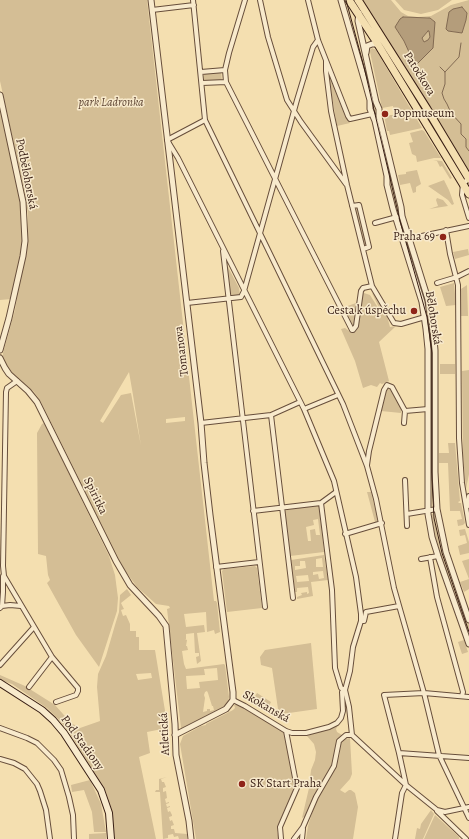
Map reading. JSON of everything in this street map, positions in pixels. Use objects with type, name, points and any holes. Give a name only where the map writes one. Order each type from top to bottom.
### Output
[{"type":"main road","name":"Bělohorská","points":[[349,0],[359,14]]},
{"type":"main road","name":"Patočkova","points":[[359,1],[428,109],[467,180],[469,194]]},
{"type":"main road","name":"Patočkova","points":[[359,14],[420,114],[467,180]]},
{"type":"main road","points":[[420,114],[428,109]]},
{"type":"main road","name":"Pod Stadiony","points":[[0,684],[42,710],[64,733],[101,790],[109,813],[112,839]]},
{"type":"street","name":"Tomanova","points":[[151,0],[201,423],[216,567],[233,700]]},
{"type":"street","points":[[193,0],[206,120],[343,404],[367,466],[382,523],[394,588],[424,693],[439,756],[467,808],[469,818]]},
{"type":"street","points":[[245,0],[228,53],[225,70],[226,82],[352,330],[356,326],[361,291],[364,288],[372,286]]},
{"type":"street","points":[[260,0],[268,37],[287,100],[294,112],[347,185]]},
{"type":"street","points":[[308,0],[318,40],[348,116],[350,119],[372,114]]},
{"type":"street","name":"Bělohorská","points":[[341,0],[365,82],[387,176],[387,185],[393,209],[422,302],[428,349],[427,510],[432,537],[469,644]]},
{"type":"street","name":"Bělohorská","points":[[359,1],[361,8],[358,21],[392,174],[409,238],[427,300],[430,305],[435,350],[437,508],[446,552],[469,620]]},
{"type":"street","points":[[152,10],[194,5]]},
{"type":"street","points":[[187,304],[241,297],[244,291],[313,47],[318,40]]},
{"type":"street","points":[[367,58],[367,46],[378,44]]},
{"type":"street","points":[[326,61],[331,111],[352,206],[359,204],[369,247],[363,249],[372,286],[394,323],[401,324],[425,318]]},
{"type":"street","points":[[202,72],[225,70]]},
{"type":"street","points":[[202,83],[226,82]]},
{"type":"street","name":"Podbělohorská","points":[[0,95],[23,202],[25,240],[23,256],[9,318],[0,350]]},
{"type":"street","points":[[167,140],[206,120]]},
{"type":"street","name":"Skokanská","points":[[167,140],[178,158],[304,409],[323,452],[334,481],[356,577],[361,614],[353,647],[350,671],[345,690],[342,692],[343,705],[341,718],[333,725],[306,733],[292,733],[233,700],[226,709],[175,735]]},
{"type":"street","points":[[467,180],[462,195],[469,218]]},
{"type":"street","points":[[375,223],[396,217]]},
{"type":"street","points":[[403,240],[469,226]]},
{"type":"street","points":[[446,230],[450,254],[458,285],[459,438],[464,493],[469,522]]},
{"type":"street","points":[[222,246],[265,607]]},
{"type":"street","points":[[437,283],[457,277],[469,271]]},
{"type":"street","name":"Spiritka","points":[[0,358],[9,374],[37,402],[122,573],[130,585],[159,616],[166,626]]},
{"type":"street","name":"Spiritka","points":[[1,372],[9,374]]},
{"type":"street","points":[[17,381],[7,388],[6,392],[2,566],[3,592],[1,607],[10,605],[21,606]]},
{"type":"street","points":[[367,466],[369,450],[386,386],[390,386],[405,411],[404,423]]},
{"type":"street","points":[[304,409],[338,394]]},
{"type":"street","points":[[201,423],[270,415],[300,402]]},
{"type":"street","points":[[405,411],[428,409]]},
{"type":"street","points":[[270,415],[293,598]]},
{"type":"street","points":[[405,480],[408,526]]},
{"type":"street","points":[[253,511],[322,503],[336,492]]},
{"type":"street","points":[[464,493],[469,492]]},
{"type":"street","points":[[467,510],[469,496]]},
{"type":"street","points":[[322,503],[332,596],[335,668],[341,688],[345,690],[349,707],[352,735],[406,785],[437,810],[466,839]]},
{"type":"street","points":[[407,514],[437,508]]},
{"type":"street","points":[[345,534],[382,523]]},
{"type":"street","points":[[421,559],[438,556]]},
{"type":"street","points":[[430,557],[430,566],[437,597],[462,696]]},
{"type":"street","points":[[216,567],[259,562]]},
{"type":"street","points":[[2,566],[4,576],[52,657],[78,690],[76,695],[56,702]]},
{"type":"street","points":[[326,597],[332,596]]},
{"type":"street","points":[[360,621],[364,621],[366,612],[399,606]]},
{"type":"street","name":"Atletická","points":[[166,626],[175,717],[176,754],[191,839]]},
{"type":"street","points":[[0,665],[34,627]]},
{"type":"street","points":[[29,687],[52,657]]},
{"type":"street","points":[[394,839],[402,793],[406,785],[384,695],[424,693],[469,697]]},
{"type":"street","points":[[0,728],[37,743],[54,760],[61,770],[73,815],[74,839]]},
{"type":"street","points":[[281,839],[280,827],[298,788],[286,731]]},
{"type":"street","points":[[294,839],[303,827],[316,797],[334,766],[339,741],[346,735],[352,735]]},
{"type":"street","points":[[399,752],[469,758]]},
{"type":"street","points":[[0,759],[14,763],[25,769],[37,784],[46,810],[50,839]]},
{"type":"street","points":[[437,810],[445,812],[467,808]]},
{"type":"street","points":[[302,839],[303,827]]},
{"type":"green space","name":"park Ladronka","points":[[0,0],[147,0],[214,601],[217,603],[220,632],[215,634],[214,630],[207,632],[206,612],[184,614],[186,627],[204,625],[205,632],[197,633],[201,661],[197,664],[196,657],[199,656],[199,653],[195,653],[194,633],[186,634],[185,639],[187,640],[186,646],[188,650],[182,651],[186,669],[224,664],[229,697],[228,702],[222,708],[182,728],[167,609],[170,608],[169,606],[156,604],[137,587],[124,569],[40,400],[34,392],[8,369],[3,360],[3,353],[15,310],[28,231],[28,214],[0,81]],"holes":[[[129,372],[141,446],[131,393],[121,395],[103,423],[100,421]],[[185,417],[185,421],[166,423],[166,419]],[[217,668],[218,680],[199,682],[200,688],[187,689],[186,676],[205,675],[204,669]],[[207,691],[214,710],[210,711],[210,709],[207,709],[207,711],[203,712],[205,692]]]},
{"type":"green space","points":[[362,0],[391,0],[401,12],[408,16],[418,17],[431,16],[451,5],[469,0],[469,170]],"holes":[[[462,7],[467,14],[462,33],[448,31],[446,29],[453,9]],[[403,17],[427,17],[433,20],[433,48],[417,64],[414,63],[404,41],[395,27]]]},
{"type":"green space","points":[[395,0],[452,0],[438,10],[421,14],[404,10]]},
{"type":"green space","points":[[428,31],[431,37],[425,42],[422,38]]},
{"type":"green space","points":[[372,48],[376,50],[422,128],[390,135],[389,131],[387,131],[384,115],[394,115],[393,106],[382,108],[370,52]]},
{"type":"green space","points":[[221,71],[222,82],[204,83],[204,72]]},
{"type":"green space","points":[[329,74],[350,123],[337,126]]},
{"type":"green space","points":[[0,105],[21,201],[23,234],[22,247],[11,299],[0,300]]},
{"type":"green space","points":[[425,113],[463,172],[459,174],[424,114]]},
{"type":"green space","points":[[422,130],[441,158],[417,162],[416,156],[412,154],[409,143],[413,142],[410,133]]},
{"type":"green space","points":[[433,160],[442,161],[452,178],[450,179],[442,166],[440,167],[437,161]]},
{"type":"green space","points":[[417,170],[421,184],[416,187],[416,192],[413,193],[410,183],[400,185],[398,175]]},
{"type":"green space","points":[[444,180],[454,204],[452,205],[448,200],[428,186]]},
{"type":"green space","points":[[437,198],[443,200],[448,206],[429,209],[438,206],[436,200]]},
{"type":"green space","points":[[355,207],[357,207],[367,245],[364,245]]},
{"type":"green space","points":[[468,249],[469,255],[455,259],[453,252]]},
{"type":"green space","points":[[227,266],[239,288],[240,295],[230,296]]},
{"type":"green space","points":[[454,283],[456,305],[446,306],[440,287]]},
{"type":"green space","points":[[467,285],[468,316],[461,316],[461,289]]},
{"type":"green space","points":[[364,293],[370,295],[382,314],[372,293],[375,295],[387,316],[390,327],[396,326],[379,342],[389,381],[382,384],[380,383],[377,387],[371,385],[363,388],[355,361],[341,329],[345,328],[352,333],[356,331],[362,295]]},
{"type":"green space","points":[[356,303],[354,325],[353,327],[342,308]]},
{"type":"green space","points":[[430,352],[431,379],[434,396],[434,459],[429,459]]},
{"type":"green space","points":[[440,364],[455,364],[455,374],[440,374]]},
{"type":"green space","points":[[469,370],[469,474],[466,489],[463,456],[462,371]]},
{"type":"green space","points":[[388,388],[401,408],[401,413],[381,411],[386,389]]},
{"type":"green space","points":[[44,423],[109,556],[115,575],[118,598],[117,611],[99,667],[76,635],[47,583],[50,580],[46,556],[38,554],[37,433]]},
{"type":"green space","points":[[448,443],[455,443],[460,501],[458,502],[461,503],[465,523],[458,526],[457,520],[462,519],[460,511],[450,511],[448,463],[439,463],[439,453],[449,453]]},
{"type":"green space","points":[[367,492],[371,492],[378,521],[375,522]]},
{"type":"green space","points":[[317,505],[319,506],[324,552],[290,556],[285,511]],"holes":[[[318,519],[320,535],[316,535],[315,529],[310,530],[311,541],[308,541],[306,527],[314,525],[313,520]]]},
{"type":"green space","points":[[433,514],[440,549],[454,592],[453,593],[434,539],[429,515]]},
{"type":"green space","points":[[465,529],[469,542],[469,553],[460,555],[458,546],[467,543],[465,535],[460,536],[459,530]]},
{"type":"green space","points":[[324,555],[328,580],[311,582],[313,596],[297,599],[297,597],[302,595],[301,593],[309,593],[308,587],[297,588],[297,592],[295,592],[291,560]],"holes":[[[322,558],[323,567],[316,567],[316,559]],[[300,561],[305,561],[306,568],[295,570],[295,566],[300,566]],[[323,571],[324,578],[319,579],[318,574],[313,575],[313,572]],[[308,575],[309,581],[297,582],[296,576]]]},
{"type":"green space","points":[[469,559],[469,579],[462,561]]},
{"type":"green space","points":[[255,566],[257,568],[262,608],[227,612],[222,571],[224,569]]},
{"type":"green space","points":[[469,579],[469,589],[464,592],[460,582]]},
{"type":"green space","points":[[127,589],[131,595],[121,603],[124,609],[121,610],[123,616],[126,615],[130,624],[130,631],[136,631],[136,637],[139,637],[139,650],[155,650],[169,735],[163,733],[162,729],[147,732],[150,753],[139,757],[156,839],[115,839],[111,810],[106,792],[69,732],[47,708],[12,684],[0,680],[0,675],[25,686],[55,705],[71,723],[80,728],[100,721],[97,687],[98,674],[106,656],[119,612],[120,595]],"holes":[[[151,673],[152,678],[138,680],[136,674]]]},
{"type":"green space","points":[[458,593],[469,625],[469,639],[454,595]]},
{"type":"green space","points":[[464,640],[468,652],[462,654],[458,642]]},
{"type":"green space","points":[[311,643],[317,709],[282,714],[278,709],[272,668],[261,665],[260,657],[265,650]]},
{"type":"green space","points":[[257,693],[271,702],[266,712],[251,703]]},
{"type":"green space","points":[[234,705],[240,705],[283,730],[296,786],[289,804],[277,826],[279,839],[196,839],[180,744],[183,736],[233,710],[235,708]]},
{"type":"green space","points":[[338,725],[336,729],[337,732],[342,735],[336,744],[332,768],[306,816],[302,818],[316,752],[314,744],[307,736]]},
{"type":"green space","points":[[350,738],[352,774],[350,779],[340,790],[345,793],[351,790],[355,793],[358,807],[353,839],[306,839],[308,826],[315,804],[339,757],[341,743],[344,739]]},
{"type":"green space","points":[[167,777],[161,779],[166,787],[163,788],[163,792],[166,791],[166,803],[169,802],[166,804],[167,807],[170,806],[167,808],[168,812],[170,811],[172,815],[169,817],[170,821],[172,820],[174,825],[171,826],[171,829],[174,829],[175,833],[187,834],[187,839],[179,839],[178,836],[174,837],[173,834],[168,835],[168,838],[163,839],[160,792],[155,792],[156,790],[159,790],[159,779]]},
{"type":"green space","points":[[90,780],[101,804],[106,832],[94,832],[92,812],[84,790],[72,792],[71,785]]},
{"type":"green space","points":[[431,810],[434,814],[423,839],[415,839],[417,828],[420,829],[421,824]]},
{"type":"green space","points":[[435,815],[459,837],[459,839],[424,839]]},
{"type":"green space","points":[[106,833],[106,839],[89,839],[89,834]]},
{"type":"shaded area","points":[[462,7],[467,13],[462,33],[448,31],[446,29],[449,12],[453,9]]},
{"type":"shaded area","points":[[403,17],[430,18],[435,22],[433,48],[417,64],[414,63],[404,41],[395,27]],"holes":[[[429,31],[430,37],[424,42],[422,38]]]},
{"type":"waterway","points":[[445,72],[459,57],[461,43]]},
{"type":"waterway","points":[[440,67],[445,72],[445,84],[442,93],[444,99],[451,113],[461,124],[461,134],[466,139],[466,147],[469,151]]},
{"type":"tram line","points":[[346,0],[364,67],[400,221],[427,317],[432,353],[432,480],[434,518],[442,553],[469,632]]},
{"type":"place","name":"Popmuseum","points":[[385,114]]},
{"type":"place","name":"Praha 69","points":[[443,237]]},
{"type":"place","name":"Cesta k úspěchu","points":[[414,311]]},
{"type":"place","name":"SK Start Praha","points":[[242,784]]}]
